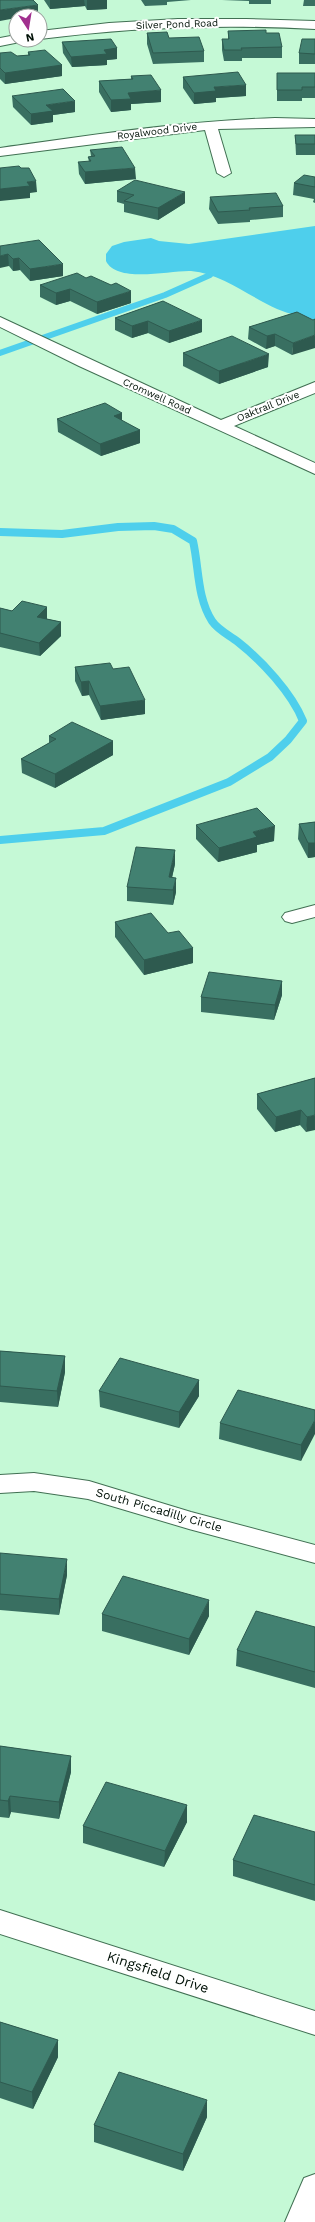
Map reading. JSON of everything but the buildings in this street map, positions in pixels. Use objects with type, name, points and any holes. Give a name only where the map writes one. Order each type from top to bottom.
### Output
[{"type":"street","name":"Silver Pond Road","points":[[48,35],[144,25],[224,22],[315,25]]},
{"type":"street","name":"Royalwood Drive","points":[[0,152],[152,131],[210,125],[286,122],[315,123]]},
{"type":"street","points":[[210,125],[224,173]]},
{"type":"street","name":"Cromwell Road","points":[[0,321],[84,363],[222,425],[315,469]]},
{"type":"street","name":"Oaktrail Drive","points":[[222,425],[315,387]]},
{"type":"street","points":[[292,917],[315,910]]},
{"type":"street","name":"South Piccadilly Circle","points":[[0,1484],[34,1482],[89,1490],[189,1520],[315,1554]]},
{"type":"street","name":"Kingsfield Drive","points":[[0,1922],[315,2023]]},
{"type":"street","points":[[301,2222],[315,2188]]},
{"type":"water","points":[[315,226],[315,320],[277,309],[214,276],[191,271],[132,274],[121,272],[112,268],[106,261],[106,254],[112,246],[124,242],[151,238],[159,241],[189,244]]},
{"type":"waterway","points":[[0,353],[165,295],[210,275]]},
{"type":"waterway","points":[[0,532],[62,534],[118,527],[154,526],[173,529],[193,541],[201,592],[207,612],[212,621],[220,630],[247,649],[266,668],[284,688],[303,721],[288,740],[270,757],[229,782],[104,831],[0,840]]}]
